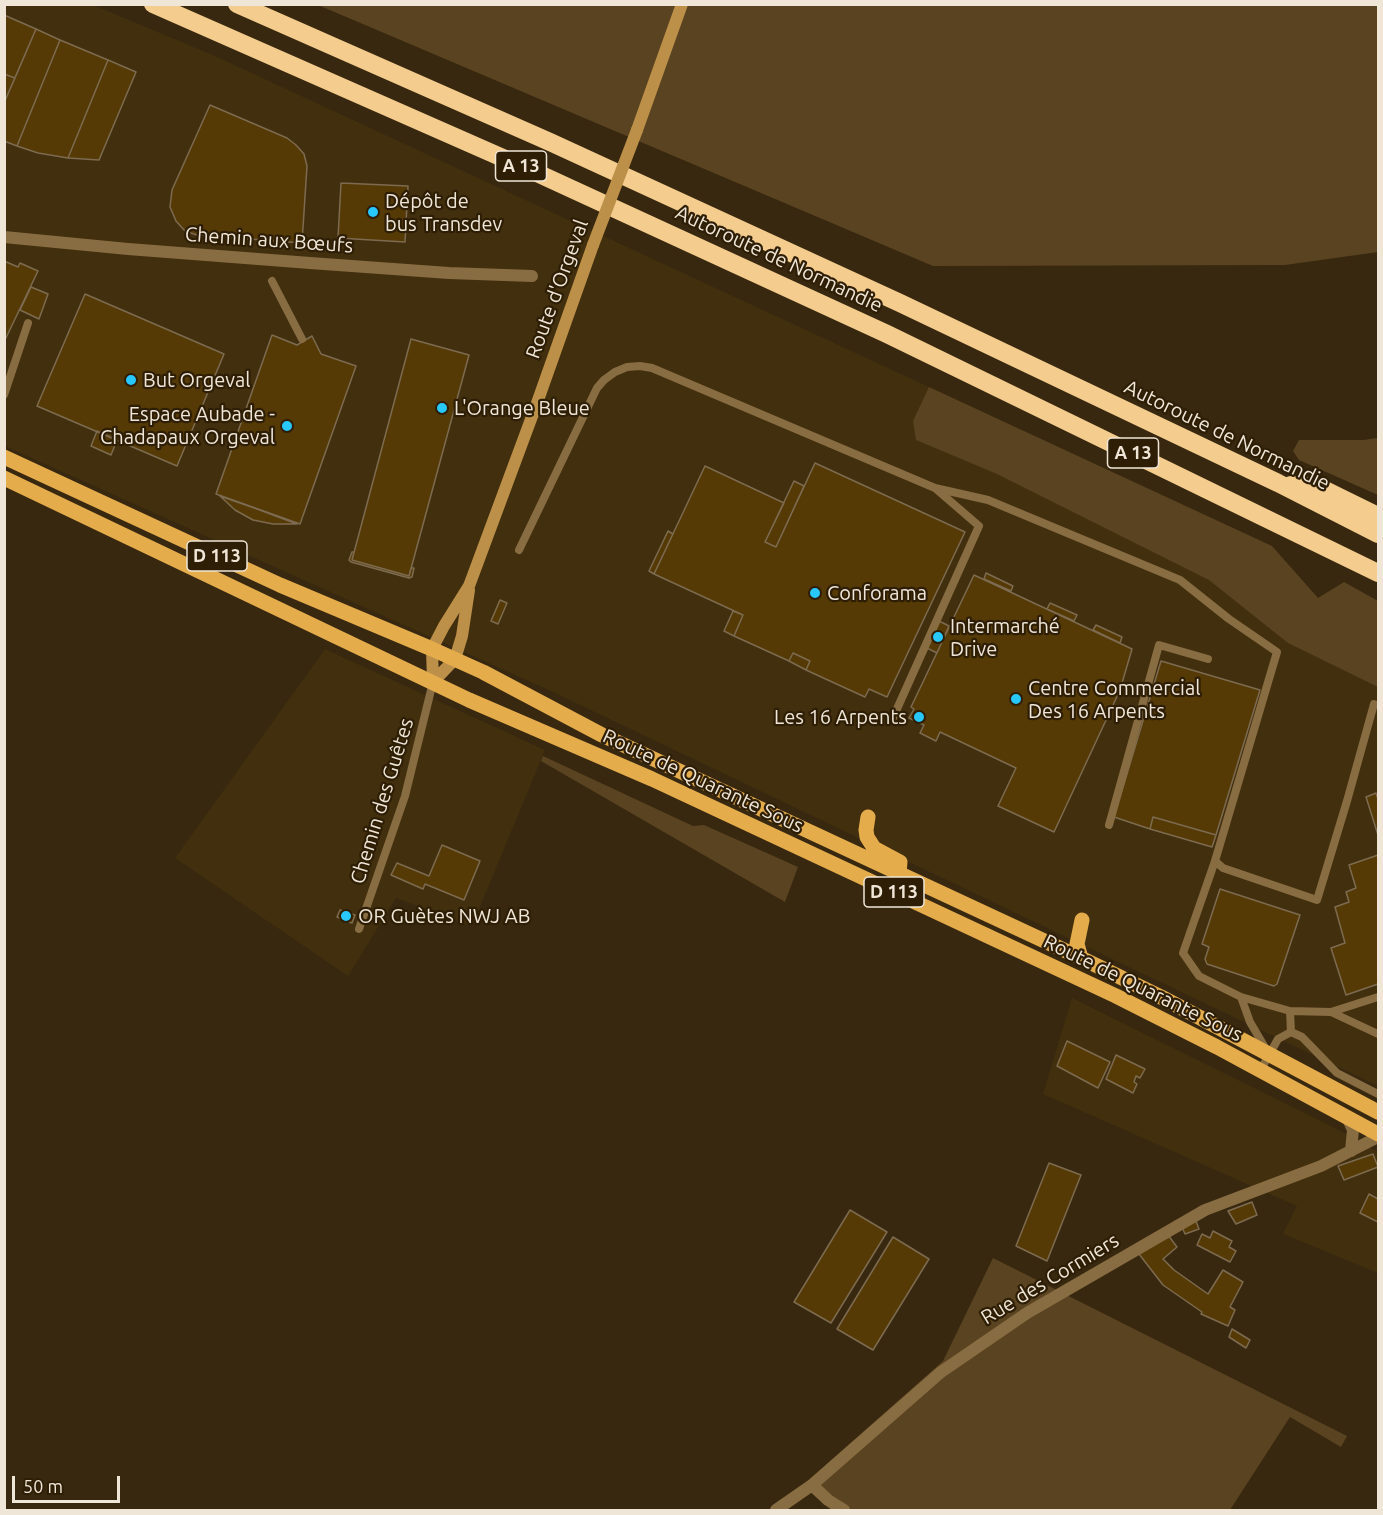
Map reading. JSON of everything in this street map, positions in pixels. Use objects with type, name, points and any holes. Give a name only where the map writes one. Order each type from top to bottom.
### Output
[{"type":"highway","name":"Autoroute de Normandie","points":[[153,4],[537,173],[887,334],[1378,573]]},
{"type":"highway","name":"Autoroute de Normandie","points":[[237,4],[550,142],[889,298],[1278,483],[1378,534]]},
{"type":"highway","points":[[1278,483],[1321,488],[1378,516]]},
{"type":"main road","name":"Route de Quarante Sous","points":[[4,457],[271,581],[483,672],[621,744],[1161,997],[1376,1111]]},
{"type":"main road","name":"Route de Quarante Sous","points":[[4,478],[468,700],[652,779],[1116,996],[1378,1135]]},
{"type":"main road","points":[[868,817],[867,837],[874,848],[900,862],[899,873]]},
{"type":"main road","points":[[1081,958],[1077,944],[1082,920]]},
{"type":"street","name":"Route d'Orgeval","points":[[455,659],[462,636],[470,586],[682,4]]},
{"type":"street","name":"Chemin aux Bœufs","points":[[4,237],[310,263],[449,273],[532,276]]},
{"type":"street","name":"Route d'Orgeval","points":[[432,649],[470,586]]},
{"type":"street","points":[[432,649],[434,682]]},
{"type":"street","points":[[434,682],[455,659]]},
{"type":"street","points":[[1347,1117],[1353,1130],[1351,1151]]},
{"type":"street","name":"Rue des Cormiers","points":[[776,1510],[812,1485],[941,1372],[1027,1313],[1205,1210],[1321,1166],[1378,1135]]},
{"type":"street","points":[[812,1485],[828,1500],[844,1510]]},
{"type":"lane","points":[[272,281],[302,339]]},
{"type":"lane","points":[[4,395],[28,323]]},
{"type":"lane","points":[[519,550],[597,388],[615,372],[627,367],[640,366],[652,368],[935,488],[988,501],[1180,580],[1229,619],[1277,652],[1215,861],[1184,953],[1199,976],[1241,997],[1290,1011],[1331,1012],[1378,997]]},
{"type":"lane","points":[[892,720],[979,526],[935,488]]},
{"type":"lane","points":[[1109,825],[1159,645],[1208,659]]},
{"type":"lane","name":"Chemin des Guêtes","points":[[359,929],[405,796],[434,682]]},
{"type":"lane","points":[[1215,861],[1223,868],[1317,900],[1374,704]]},
{"type":"lane","points":[[1241,997],[1250,1023],[1269,1054]]},
{"type":"lane","points":[[1290,1011],[1291,1032]]},
{"type":"lane","points":[[1331,1012],[1378,1034]]},
{"type":"lane","points":[[1260,1071],[1278,1039],[1291,1032]]},
{"type":"lane","points":[[1291,1032],[1302,1037],[1337,1073],[1378,1094]]},
{"type":"shaded area","points":[[4,5],[93,5],[215,56],[1237,532],[1378,661],[1378,1086],[551,691],[5,446]]},
{"type":"shaded area","points":[[318,5],[1378,5],[1378,252],[1285,265],[933,266]]},
{"type":"shaded area","points":[[929,387],[1272,546],[1318,598],[1344,582],[1378,601],[1378,687],[1288,643],[1209,580],[997,474],[916,440],[913,421]]},
{"type":"shaded area","points":[[1378,438],[1378,495],[1299,460],[1293,451],[1299,440]]},
{"type":"shaded area","points":[[325,649],[545,750],[472,926],[396,898],[348,976],[175,858]]},
{"type":"shaded area","points":[[543,756],[693,826],[704,825],[798,867],[785,902],[541,761]]},
{"type":"shaded area","points":[[1072,998],[1337,1129],[1378,1152],[1378,1273],[1283,1234],[1297,1206],[1043,1094]]},
{"type":"shaded area","points":[[993,1258],[1347,1436],[1341,1447],[1290,1417],[1230,1510],[831,1510],[803,1485],[943,1361]]},
{"type":"building","points":[[4,15],[36,29],[15,78],[4,74]]},
{"type":"building","points":[[36,29],[60,40],[17,146],[4,141],[4,103]]},
{"type":"building","points":[[60,40],[108,60],[68,158],[38,153],[17,146]]},
{"type":"building","points":[[108,60],[136,72],[99,160],[68,158]]},
{"type":"building","points":[[4,74],[15,78],[4,103]]},
{"type":"building","points":[[210,105],[287,138],[304,154],[307,166],[302,243],[197,235],[185,231],[176,221],[170,207],[172,190]]},
{"type":"building","name":"Dépôt de bus Transdev","points":[[341,183],[408,186],[405,242],[338,238]]},
{"type":"building","points":[[4,261],[18,267],[20,263],[38,271],[4,342]]},
{"type":"building","points":[[31,287],[48,294],[39,319],[20,310]]},
{"type":"building","name":"But Orgeval","points":[[85,294],[224,354],[177,466],[37,406]]},
{"type":"building","name":"Espace Aubade - Chadapaux Orgeval","points":[[272,335],[297,345],[312,336],[321,354],[356,366],[300,524],[216,494]]},
{"type":"building","points":[[411,339],[469,355],[409,576],[352,560]]},
{"type":"building","points":[[97,431],[117,440],[111,455],[91,446]]},
{"type":"building","name":"Conforama","points":[[815,463],[965,532],[887,697],[869,689],[865,697],[806,670],[810,661],[793,653],[789,661],[734,636],[743,615],[654,574],[705,466],[784,503],[765,542],[776,547]]},
{"type":"building","points":[[794,481],[804,486],[776,547],[765,542]]},
{"type":"building","points":[[220,496],[297,524],[273,524],[253,520],[235,510]]},
{"type":"building","points":[[668,531],[673,534],[654,574],[649,571]]},
{"type":"building","points":[[354,552],[352,560],[409,576],[411,568],[414,568],[412,577],[351,562],[349,560]]},
{"type":"building","points":[[986,573],[1013,586],[1011,591],[984,579]]},
{"type":"building","name":"Centre Commercial Des 16 Arpents","points":[[974,575],[1132,649],[1120,690],[1054,832],[998,806],[1016,768],[940,732],[936,741],[920,733],[924,725],[909,718],[914,709],[911,707]]},
{"type":"building","points":[[500,600],[507,603],[498,624],[491,621]]},
{"type":"building","points":[[1050,603],[1077,615],[1074,621],[1047,609]]},
{"type":"building","points":[[733,611],[743,615],[734,636],[724,631]]},
{"type":"building","name":"Intermarché Drive","points":[[939,621],[949,626],[937,653],[927,648]]},
{"type":"building","points":[[1096,625],[1122,637],[1120,643],[1093,630]]},
{"type":"building","points":[[793,653],[810,661],[806,670],[789,661]]},
{"type":"building","points":[[1161,661],[1260,690],[1216,835],[1153,817],[1150,829],[1114,817]]},
{"type":"building","points":[[1376,793],[1378,799],[1378,835],[1366,797]]},
{"type":"building","points":[[1153,817],[1216,835],[1212,847],[1150,829]]},
{"type":"building","points":[[442,845],[480,861],[464,900],[425,884],[423,889],[391,875],[397,863],[429,876]]},
{"type":"building","points":[[1378,855],[1378,984],[1346,995],[1331,948],[1345,943],[1335,907],[1349,902],[1346,892],[1356,888],[1349,865]]},
{"type":"building","points":[[1220,889],[1300,915],[1277,984],[1274,986],[1207,964],[1205,959],[1209,947],[1202,944]]},
{"type":"building","name":"OR Guètes NWJ AB","points":[[340,910],[355,915],[352,923],[337,917]]},
{"type":"building","points":[[1067,1041],[1110,1062],[1098,1088],[1057,1066]]},
{"type":"building","points":[[1116,1055],[1145,1069],[1140,1078],[1136,1076],[1134,1082],[1137,1084],[1133,1093],[1106,1079]]},
{"type":"building","points":[[1373,1154],[1378,1167],[1344,1180],[1338,1166]]},
{"type":"building","points":[[1049,1163],[1081,1175],[1047,1261],[1016,1246]]},
{"type":"building","points":[[1369,1194],[1378,1199],[1378,1222],[1360,1213]]},
{"type":"building","points":[[1252,1202],[1257,1215],[1236,1224],[1228,1211]]},
{"type":"building","points":[[850,1210],[887,1232],[831,1323],[794,1302]]},
{"type":"building","points":[[1196,1221],[1199,1229],[1185,1234],[1182,1227]]},
{"type":"building","points":[[1213,1231],[1232,1241],[1229,1247],[1236,1251],[1230,1262],[1197,1245],[1202,1234],[1210,1238]]},
{"type":"building","points":[[1168,1235],[1177,1247],[1163,1259],[1174,1270],[1208,1294],[1223,1270],[1243,1282],[1230,1307],[1235,1310],[1228,1326],[1201,1314],[1202,1312],[1163,1285],[1139,1254]]},
{"type":"building","points":[[893,1237],[929,1259],[873,1350],[837,1329]]},
{"type":"building","points":[[1232,1329],[1250,1340],[1246,1348],[1229,1337]]},
{"type":"place","name":"Dépôt de bus Transdev","points":[[373,212]]},
{"type":"place","name":"But Orgeval","points":[[131,380]]},
{"type":"place","name":"L'Orange Bleue","points":[[442,408]]},
{"type":"place","name":"Espace Aubade - Chadapaux Orgeval","points":[[287,426]]},
{"type":"place","name":"Conforama","points":[[815,593]]},
{"type":"place","name":"Intermarché Drive","points":[[938,637]]},
{"type":"place","name":"Centre Commercial Des 16 Arpents","points":[[1016,699]]},
{"type":"place","name":"Les 16 Arpents","points":[[919,717]]},
{"type":"place","name":"OR Guètes NWJ AB","points":[[346,916]]}]
